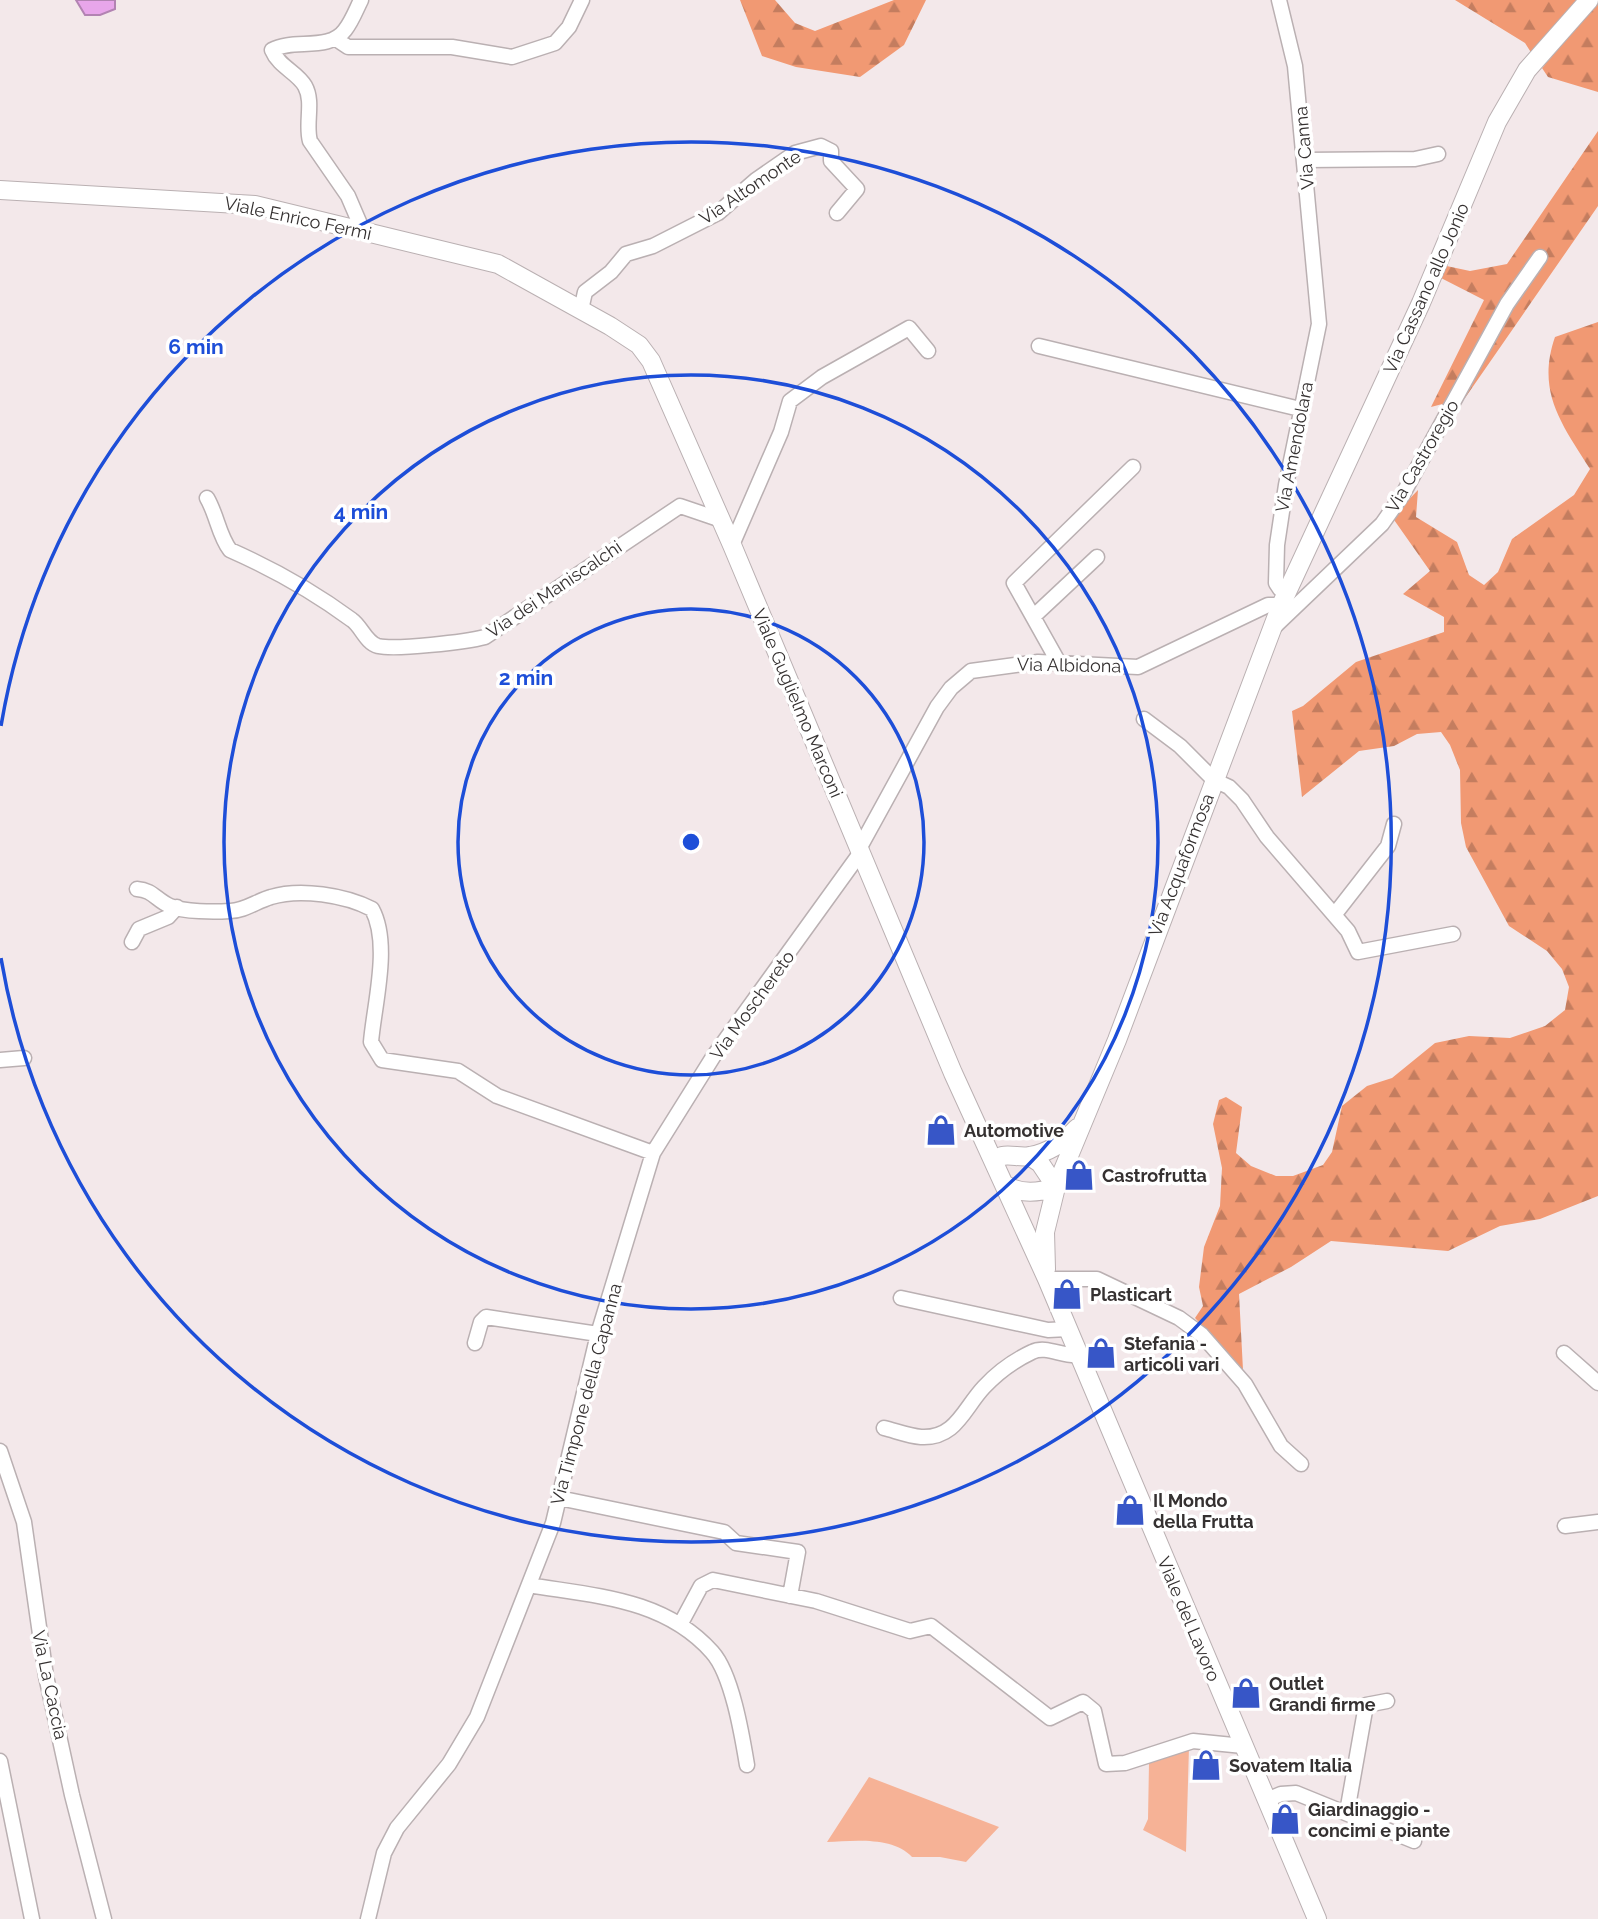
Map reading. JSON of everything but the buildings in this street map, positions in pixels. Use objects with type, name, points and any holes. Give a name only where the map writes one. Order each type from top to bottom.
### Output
[{"type":"main road","name":"Via Cassano allo Jonio","points":[[1284,599],[1421,303],[1497,122],[1528,70],[1589,0]]},
{"type":"main road","name":"Viale Enrico Fermi","points":[[0,190],[232,202],[498,264],[581,310]]},
{"type":"main road","name":"Viale Guglielmo Marconi","points":[[581,310],[629,338],[651,361],[732,545],[953,1073],[979,1126],[1000,1159],[1004,1184]]},
{"type":"main road","name":"Via Acquaformosa","points":[[1047,1279],[1045,1232],[1056,1187],[1116,1040],[1284,599]]},
{"type":"main road","points":[[1000,1159],[1029,1156],[1063,1142],[1080,1125]]},
{"type":"main road","points":[[1004,1184],[1011,1189],[1030,1193],[1056,1187],[1040,1163],[1029,1156]]},
{"type":"main road","name":"Viale del Lavoro","points":[[1004,1184],[1047,1279],[1317,1919]]},
{"type":"street","points":[[361,0],[345,30],[336,39],[288,45],[272,51],[276,61],[304,84],[308,93],[307,132],[310,141],[348,196],[363,231]]},
{"type":"street","points":[[336,39],[348,47],[452,47],[512,57],[555,43],[569,27],[582,0]]},
{"type":"street","name":"Via Canna","points":[[1279,0],[1295,66],[1318,298]]},
{"type":"street","name":"Via Altomonte","points":[[581,310],[585,292],[611,272],[626,254],[653,246],[719,213],[756,180],[796,153],[821,146],[831,151],[831,161],[857,190],[837,213]]},
{"type":"street","points":[[1305,160],[1415,159],[1437,154]]},
{"type":"street","name":"Via Castroregio","points":[[1271,630],[1382,524],[1403,494],[1507,304],[1540,257]]},
{"type":"street","name":"Via Amendolara","points":[[1284,599],[1276,583],[1277,545],[1300,409],[1319,324],[1318,298]]},
{"type":"street","points":[[732,545],[776,444],[790,401],[822,377],[909,328],[928,351]]},
{"type":"street","points":[[1039,346],[1300,409]]},
{"type":"street","points":[[1060,665],[1014,583],[1133,467]]},
{"type":"street","name":"Via dei Maniscalchi","points":[[207,498],[217,514],[224,543],[230,550],[299,584],[355,622],[374,645],[447,643],[485,636],[670,510],[680,506],[688,507],[721,520]]},
{"type":"street","points":[[1034,617],[1097,557]]},
{"type":"street","name":"Via Albidona","points":[[860,850],[937,707],[951,688],[971,671],[1038,662],[1138,667],[1284,599]]},
{"type":"street","points":[[1144,719],[1180,746],[1214,780],[1228,787],[1242,800],[1267,837],[1348,931],[1358,952],[1367,953],[1453,934]]},
{"type":"street","points":[[1335,914],[1388,846],[1395,824]]},
{"type":"street","name":"Via Moschereto","points":[[652,1157],[713,1057],[860,850]]},
{"type":"street","points":[[137,889],[150,890],[169,906],[217,911],[242,909],[283,894],[329,897],[372,909],[379,932],[380,970],[371,1042],[382,1060],[458,1071],[496,1096],[652,1157]]},
{"type":"street","points":[[132,942],[139,929],[168,917],[177,907]]},
{"type":"street","points":[[0,1060],[23,1058]]},
{"type":"street","name":"Via Timpone della Capanna","points":[[368,1919],[384,1853],[397,1828],[449,1764],[477,1717],[529,1585],[559,1498],[598,1334],[652,1157]]},
{"type":"street","points":[[1047,1279],[1097,1279],[1179,1318],[1202,1335],[1245,1384],[1281,1446],[1301,1464]]},
{"type":"street","points":[[901,1298],[1048,1330],[1068,1329]]},
{"type":"street","points":[[475,1343],[481,1322],[486,1317],[598,1334]]},
{"type":"street","points":[[884,1428],[921,1437],[939,1434],[958,1425],[984,1387],[1034,1350],[1045,1349],[1066,1357],[1078,1355]]},
{"type":"street","points":[[1564,1353],[1598,1383]]},
{"type":"street","name":"Via La Caccia","points":[[0,1451],[24,1522],[46,1675],[72,1795],[104,1919]]},
{"type":"street","points":[[559,1498],[724,1532],[736,1543],[798,1552],[790,1596]]},
{"type":"street","points":[[1565,1526],[1598,1522]]},
{"type":"street","points":[[680,1625],[701,1586],[713,1580],[790,1596],[911,1631],[931,1626],[1050,1718],[1083,1702],[1094,1711],[1106,1764],[1125,1763],[1193,1741],[1243,1746]]},
{"type":"street","points":[[529,1585],[597,1594],[641,1605],[680,1625],[713,1652],[722,1668],[747,1765]]},
{"type":"street","points":[[1347,1812],[1366,1705],[1387,1701]]},
{"type":"street","points":[[0,1761],[32,1919]]},
{"type":"street","points":[[1267,1800],[1281,1794],[1296,1793],[1415,1841]]},
{"type":"shaded area","points":[[76,0],[115,0],[115,9],[100,15],[85,15]]},
{"type":"shaded area","points":[[1189,1747],[1186,1852],[1143,1830],[1148,1819],[1149,1763]]},
{"type":"shaded area","points":[[869,1777],[999,1827],[966,1862],[940,1857],[912,1857],[894,1846],[872,1841],[827,1842]]},
{"type":"green space","points":[[740,0],[775,0],[795,23],[815,31],[894,0],[926,0],[904,45],[860,77],[796,67],[762,56]]},
{"type":"green space","points":[[1455,0],[1580,0],[1532,54],[1525,43]]},
{"type":"green space","points":[[1598,2],[1598,92],[1548,77],[1542,68]]},
{"type":"green space","points":[[1598,131],[1598,206],[1465,398],[1431,407],[1484,300],[1441,278],[1442,265],[1470,271],[1507,264]]},
{"type":"green space","points":[[1598,322],[1598,1196],[1540,1219],[1500,1226],[1448,1251],[1331,1241],[1291,1267],[1239,1294],[1243,1370],[1195,1318],[1203,1306],[1199,1287],[1204,1247],[1220,1206],[1222,1168],[1213,1124],[1219,1100],[1226,1097],[1242,1107],[1236,1153],[1251,1166],[1276,1176],[1293,1176],[1323,1165],[1332,1152],[1342,1106],[1367,1086],[1392,1078],[1435,1043],[1469,1036],[1510,1038],[1545,1026],[1565,1010],[1569,987],[1562,969],[1547,951],[1509,926],[1466,847],[1461,823],[1460,770],[1450,745],[1441,732],[1417,734],[1394,746],[1359,751],[1302,797],[1292,711],[1303,706],[1356,662],[1444,632],[1444,617],[1403,594],[1430,571],[1392,517],[1418,490],[1416,517],[1457,542],[1469,575],[1484,585],[1498,572],[1512,539],[1574,495],[1590,469],[1555,407],[1550,391],[1550,357],[1555,337]]},
{"type":"place","name":"Automotive","points":[[941,1130]]},
{"type":"place","name":"Castrofrutta","points":[[1079,1175]]},
{"type":"place","name":"Plasticart","points":[[1067,1294]]},
{"type":"place","name":"Stefania - articoli vari","points":[[1101,1353]]},
{"type":"place","name":"Il Mondo della Frutta","points":[[1130,1510]]},
{"type":"place","name":"Outlet Grandi firme","points":[[1246,1693]]},
{"type":"place","name":"Sovatem Italia","points":[[1206,1765]]},
{"type":"place","name":"Giardinaggio - concimi e piante","points":[[1285,1819]]}]
